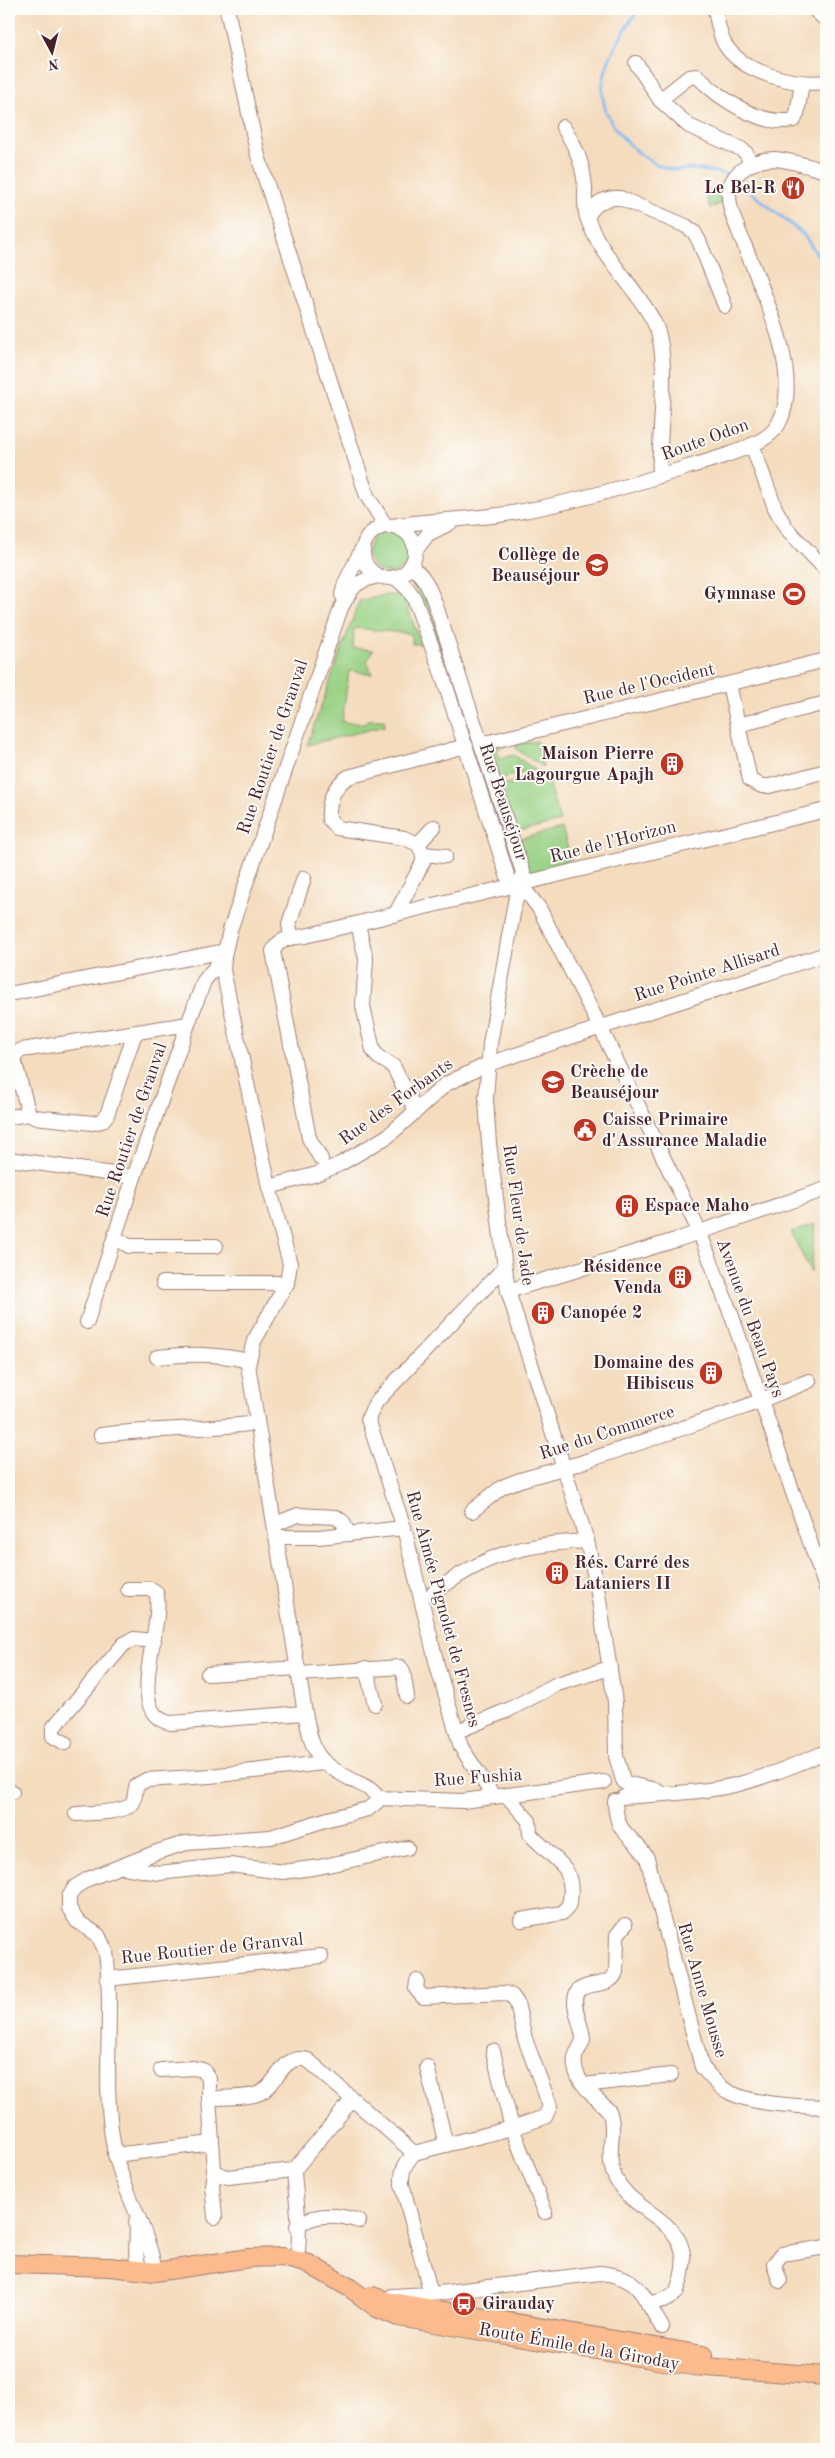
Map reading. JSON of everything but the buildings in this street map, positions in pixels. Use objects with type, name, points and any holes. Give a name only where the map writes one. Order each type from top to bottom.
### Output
[{"type":"main road","name":"Route Émile de la Giroday","points":[[9,2264],[110,2267],[148,2272],[269,2256],[296,2260],[321,2270],[358,2291],[377,2308],[398,2317],[693,2366],[821,2376]]},
{"type":"street","points":[[227,9],[258,156],[367,496],[369,524],[365,543],[366,564],[379,576]]},
{"type":"street","points":[[715,9],[724,43],[732,52],[755,68],[778,78],[802,83],[826,82]]},
{"type":"street","points":[[814,9],[826,20]]},
{"type":"street","points":[[636,63],[660,100],[689,126],[741,149],[746,153],[751,164],[774,159],[826,172]]},
{"type":"street","points":[[660,100],[689,77],[697,76],[738,106],[760,116],[786,122],[794,120],[797,114],[802,83]]},
{"type":"street","points":[[563,127],[577,149],[581,162],[587,217],[600,242],[654,323],[660,340],[662,362],[660,476]]},
{"type":"street","name":"Route Odon","points":[[389,526],[531,510],[660,476],[752,445],[768,436],[780,421],[784,406],[786,379],[782,347],[775,321],[730,203],[732,182],[736,174],[751,164]]},
{"type":"street","points":[[587,217],[598,202],[620,198],[686,226],[694,232],[699,241],[725,306]]},
{"type":"street","points":[[752,445],[775,508],[786,528],[826,570]]},
{"type":"street","points":[[367,496],[389,526]]},
{"type":"street","name":"Route Odon","points":[[415,551],[428,534],[460,519]]},
{"type":"street","points":[[389,526],[406,532],[414,544],[415,551],[410,567],[395,577],[379,576],[359,582],[351,588],[341,608],[344,583],[365,543],[378,528],[389,526]]},
{"type":"street","name":"Rue Beauséjour","points":[[395,577],[407,588],[414,598],[466,746],[509,881],[518,886],[523,872],[521,865],[436,606],[424,578],[418,571],[410,567]]},
{"type":"street","name":"Rue Routier de Granval","points":[[323,1763],[316,1754],[305,1713],[276,1530],[249,1380],[248,1360],[254,1341],[287,1283],[289,1254],[269,1187],[223,978],[224,953],[341,608]]},
{"type":"street","name":"Rue de l'Occident","points":[[481,744],[826,660]]},
{"type":"street","points":[[729,684],[750,780],[756,784],[770,786],[826,771]]},
{"type":"street","points":[[738,726],[826,703]]},
{"type":"street","points":[[445,856],[421,849],[404,838],[337,828],[329,820],[328,810],[336,788],[348,777],[360,772],[466,746]]},
{"type":"street","name":"Rue de l'Horizon","points":[[291,936],[305,936],[358,924],[826,810]]},
{"type":"street","points":[[395,915],[420,869],[421,849],[434,827]]},
{"type":"street","points":[[304,878],[289,924],[291,936],[277,944],[273,951],[309,1138],[321,1159]]},
{"type":"street","name":"Avenue du Beau Pays","points":[[518,886],[536,904],[600,1027],[699,1231],[761,1400],[826,1588]]},
{"type":"street","name":"Rue Fleur de Jade","points":[[518,886],[488,1064],[486,1099],[489,1144],[508,1291],[587,1541],[615,1702],[615,1788]]},
{"type":"street","points":[[358,924],[366,959],[362,1006],[373,1050],[378,1056],[394,1066],[416,1111]]},
{"type":"street","points":[[9,994],[224,953]]},
{"type":"street","name":"Rue Routier de Granval","points":[[87,1322],[134,1177],[188,1024],[204,981],[224,953]]},
{"type":"street","name":"Rue Pointe Allisard","points":[[488,1064],[826,954]]},
{"type":"street","points":[[29,1114],[14,1060],[15,1053],[22,1050],[135,1034],[188,1024]]},
{"type":"street","points":[[9,1117],[29,1114],[34,1117],[93,1123],[102,1121],[107,1115],[135,1034]]},
{"type":"street","name":"Rue des Forbants","points":[[269,1187],[330,1170],[388,1136],[446,1084],[488,1064]]},
{"type":"street","points":[[9,1159],[134,1177]]},
{"type":"street","points":[[508,1291],[826,1190]]},
{"type":"street","points":[[114,1238],[129,1246],[216,1246]]},
{"type":"street","name":"Rue Aimée Pignolet de Fresnes","points":[[504,1268],[370,1409],[368,1419],[404,1528],[437,1665],[461,1747],[501,1796],[529,1821],[530,1834],[567,1871],[571,1898],[568,1910],[562,1913],[521,1920]]},
{"type":"street","points":[[163,1284],[287,1283]]},
{"type":"street","points":[[157,1357],[187,1354],[225,1355],[248,1360]]},
{"type":"street","name":"Rue du Commerce","points":[[472,1511],[502,1487],[809,1382]]},
{"type":"street","points":[[101,1435],[156,1428],[220,1428],[257,1422]]},
{"type":"street","points":[[276,1530],[298,1515],[336,1517],[343,1522],[348,1534]]},
{"type":"street","points":[[276,1530],[319,1536],[404,1528]]},
{"type":"street","points":[[432,1594],[481,1562],[506,1552],[533,1546],[587,1541]]},
{"type":"street","points":[[128,1590],[151,1589],[156,1592],[158,1597],[154,1642],[147,1680],[147,1695],[153,1714],[160,1721],[171,1723],[305,1713]]},
{"type":"street","points":[[65,1743],[53,1736],[52,1728],[124,1644],[134,1639],[154,1642]]},
{"type":"street","points":[[366,1668],[375,1704]]},
{"type":"street","points":[[208,1674],[366,1668],[402,1669],[407,1696]]},
{"type":"street","points":[[465,1728],[508,1710],[557,1684],[610,1668]]},
{"type":"street","points":[[615,1788],[670,1793],[738,1784],[766,1776],[826,1752]]},
{"type":"street","points":[[76,1814],[116,1810],[129,1806],[133,1803],[137,1785],[146,1780],[210,1776],[323,1763],[370,1789],[377,1798]]},
{"type":"street","name":"Rue Fushia","points":[[377,1798],[449,1801],[581,1786],[615,1788]]},
{"type":"street","name":"Rue Anne Mousse","points":[[615,1788],[617,1822],[623,1833],[642,1850],[647,1858],[702,2067],[725,2090],[736,2096],[779,2104],[826,2107]]},
{"type":"street","name":"Rue Routier de Granval","points":[[148,2272],[148,2241],[115,2154],[108,2101],[108,1979],[106,1952],[101,1939],[72,1915],[69,1908],[69,1897],[75,1887],[88,1879],[123,1867],[157,1852],[186,1844],[282,1835],[368,1808],[377,1802],[377,1798]]},
{"type":"street","points":[[123,1867],[159,1873],[230,1865],[283,1872],[319,1867],[406,1848]]},
{"type":"street","points":[[625,1925],[617,1935],[616,1972],[614,1977],[609,1981],[582,1988],[576,1995],[575,2003],[583,2039],[577,2050],[575,2062],[578,2076],[611,2116],[613,2129],[610,2140],[610,2160],[617,2180],[630,2196],[667,2224],[679,2244],[683,2258],[683,2272],[676,2293],[664,2300],[648,2304]]},
{"type":"street","name":"Rue Routier de Granval","points":[[108,1979],[321,1956]]},
{"type":"street","points":[[417,1981],[416,1990],[424,1997],[505,1993],[512,1996],[517,2003],[525,2039],[550,2106],[545,2117],[512,2128],[414,2153],[405,2165],[402,2173],[402,2184],[431,2294]]},
{"type":"street","points":[[493,2050],[512,2128],[546,2212]]},
{"type":"street","points":[[209,2098],[249,2096],[260,2092],[270,2086],[286,2064],[302,2058],[308,2060],[414,2153]]},
{"type":"street","points":[[427,2067],[446,2145]]},
{"type":"street","points":[[161,2070],[193,2068],[203,2070],[209,2079],[214,2170],[212,2186],[215,2217]]},
{"type":"street","points":[[584,2085],[671,2075]]},
{"type":"street","points":[[296,2260],[298,2253],[294,2170],[352,2100]]},
{"type":"street","points":[[115,2154],[212,2143]]},
{"type":"street","points":[[214,2170],[220,2175],[228,2177],[294,2170]]},
{"type":"street","name":"Rue Routier de Granval","points":[[132,2203],[137,2226],[135,2251],[137,2264],[148,2272]]},
{"type":"street","points":[[297,2226],[306,2220],[322,2216],[340,2215],[359,2221]]},
{"type":"street","points":[[780,2281],[774,2264],[782,2254],[826,2247]]},
{"type":"street","points":[[110,2267],[126,2262],[135,2251]]},
{"type":"street","name":"Route Émile de la Giroday","points":[[358,2291],[405,2296],[600,2273],[628,2279],[640,2289],[662,2327]]},
{"type":"green space","points":[[716,187],[722,203],[710,208],[704,191]]},
{"type":"green space","points":[[389,531],[404,537],[410,552],[404,567],[389,573],[374,567],[368,552],[374,537]]},
{"type":"green space","points":[[416,577],[427,593],[442,649],[440,649],[412,580]]},
{"type":"green space","points":[[386,595],[398,595],[404,598],[421,644],[412,644],[412,634],[354,628],[353,648],[373,650],[367,661],[372,674],[349,671],[342,722],[366,724],[367,720],[384,720],[385,726],[307,745],[359,601]]},
{"type":"green space","points":[[450,675],[452,675],[502,827],[501,829],[498,829]]},
{"type":"green space","points":[[508,741],[506,746],[496,749],[499,758],[514,755],[536,770],[499,779],[489,751],[492,745]]},
{"type":"green space","points":[[537,741],[543,767],[516,749],[515,745]]},
{"type":"green space","points":[[546,775],[560,821],[520,831],[514,828],[502,788],[504,784]]},
{"type":"green space","points":[[562,828],[571,859],[565,861],[567,868],[529,876],[519,839]]},
{"type":"green space","points":[[815,1224],[811,1273],[791,1232]]},
{"type":"waterway","points":[[638,9],[618,42],[604,75],[602,92],[605,108],[613,125],[637,151],[660,166],[673,170],[704,170],[730,176]]},
{"type":"waterway","points":[[737,181],[803,234],[826,267]]},
{"type":"place","name":"Le Bel-R","points":[[793,188]]},
{"type":"place","name":"Collège de Beauséjour","points":[[597,565]]},
{"type":"place","name":"Gymnase","points":[[794,594]]},
{"type":"place","name":"Maison Pierre Lagourgue Apajh","points":[[672,764]]},
{"type":"place","name":"Crèche de Beauséjour","points":[[553,1082]]},
{"type":"place","name":"Caisse Primaire d'Assurance Maladie","points":[[585,1130]]},
{"type":"place","name":"Espace Maho","points":[[627,1206]]},
{"type":"place","name":"Résidence Venda","points":[[680,1277]]},
{"type":"place","name":"Canopée 2","points":[[543,1313]]},
{"type":"place","name":"Domaine des Hibiscus","points":[[711,1373]]},
{"type":"place","name":"Rés. Carré des Lataniers II","points":[[557,1573]]},
{"type":"place","name":"Girauday","points":[[464,2304]]}]
